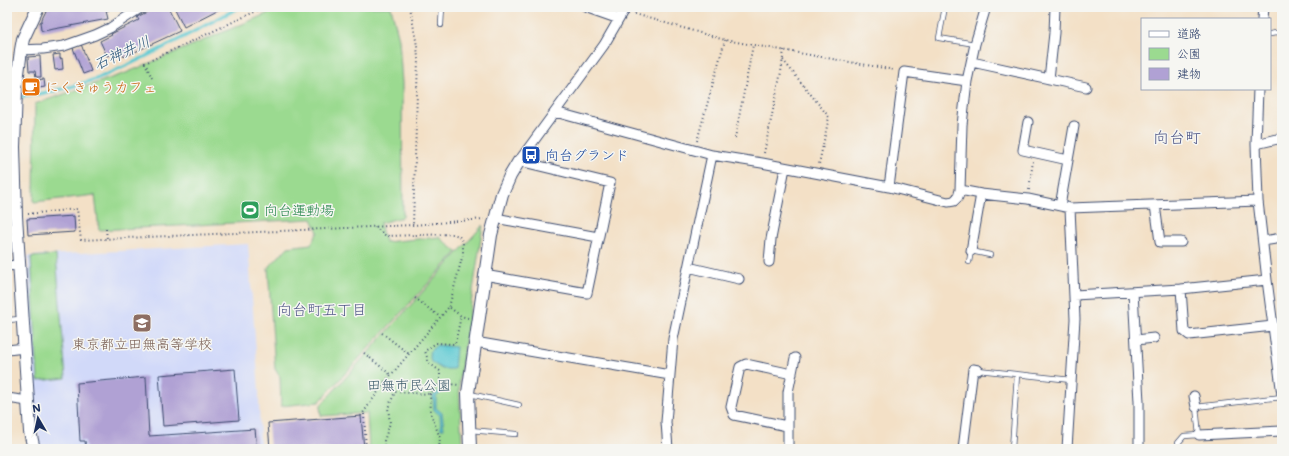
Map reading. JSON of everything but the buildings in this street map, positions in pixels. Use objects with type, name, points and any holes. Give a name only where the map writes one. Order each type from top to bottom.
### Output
[{"type":"street","points":[[34,449],[30,432],[23,319],[13,266],[12,237],[16,216],[12,107],[23,39],[38,7]]},
{"type":"street","points":[[21,50],[64,46],[110,28],[142,7]]},
{"type":"street","points":[[470,449],[468,390],[484,275],[495,218],[510,176],[519,160],[604,45],[623,12],[585,7]]},
{"type":"street","points":[[555,112],[712,155],[890,187],[948,202],[954,202],[958,197],[960,190],[962,125],[967,81],[975,44],[986,7]]},
{"type":"street","points":[[1049,78],[1055,7]]},
{"type":"street","points":[[1262,18],[1263,7]]},
{"type":"street","points":[[972,62],[1086,87]]},
{"type":"street","points":[[890,187],[904,72],[967,81]]},
{"type":"street","points":[[1258,90],[1256,144],[1258,201],[1282,393]]},
{"type":"street","points":[[1028,122],[1023,150],[1068,160]]},
{"type":"street","points":[[1060,206],[1074,126]]},
{"type":"street","points":[[1256,144],[1282,138]]},
{"type":"street","points":[[668,449],[666,422],[673,339],[712,155]]},
{"type":"street","points":[[484,275],[587,293],[610,183],[519,160]]},
{"type":"street","points":[[769,262],[771,239],[785,168]]},
{"type":"street","points":[[960,190],[981,194],[1028,199],[1070,208],[1258,201]]},
{"type":"street","points":[[971,251],[981,194]]},
{"type":"street","points":[[1155,205],[1160,242],[1181,242]]},
{"type":"street","points":[[1067,449],[1075,319],[1070,208]]},
{"type":"street","points":[[495,218],[598,237]]},
{"type":"street","points":[[1263,241],[1282,238]]},
{"type":"street","points":[[688,266],[739,280]]},
{"type":"street","points":[[1074,295],[1181,289],[1267,280]]},
{"type":"street","points":[[1181,289],[1184,331],[1189,335],[1273,326]]},
{"type":"street","points":[[1133,292],[1139,402],[1139,449]]},
{"type":"street","points":[[1136,340],[1154,338]]},
{"type":"street","points":[[475,342],[670,375]]},
{"type":"street","points":[[7,350],[25,348]]},
{"type":"street","points":[[788,449],[788,392],[795,358]]},
{"type":"street","points":[[787,426],[734,415],[731,407],[740,367],[746,364],[792,374]]},
{"type":"street","points":[[963,449],[973,369],[978,370]]},
{"type":"street","points":[[1194,396],[1196,407]]},
{"type":"street","points":[[7,398],[28,401]]},
{"type":"street","points":[[1198,435],[1282,431]]},
{"type":"lane","points":[[441,25],[442,7]]},
{"type":"lane","points":[[945,7],[939,38],[975,44]]},
{"type":"lane","points":[[1271,34],[1282,32]]},
{"type":"lane","points":[[969,262],[971,251],[990,255]]},
{"type":"lane","points":[[7,320],[23,319]]},
{"type":"lane","points":[[978,370],[1071,380]]},
{"type":"lane","points":[[1012,449],[1017,375]]},
{"type":"lane","points":[[468,390],[519,405]]},
{"type":"lane","points":[[1178,449],[1178,443],[1184,436],[1198,435],[1196,407],[1282,393]]},
{"type":"lane","points":[[469,429],[516,434]]},
{"type":"path","points":[[152,78],[145,63],[264,7]]},
{"type":"path","points":[[410,7],[418,58],[413,225]]},
{"type":"path","points":[[623,12],[725,40],[904,72]]},
{"type":"path","points":[[694,150],[725,40]]},
{"type":"path","points":[[735,138],[753,45]]},
{"type":"path","points":[[762,163],[784,50]]},
{"type":"path","points":[[783,60],[828,117],[817,174]]},
{"type":"path","points":[[1028,199],[1035,153]]},
{"type":"path","points":[[16,216],[77,209],[81,240],[413,225],[495,218]]},
{"type":"path","points":[[361,416],[385,382],[448,307],[463,254],[462,243],[459,236],[453,234],[386,236],[374,227]]},
{"type":"path","points":[[106,229],[107,239]]},
{"type":"path","points":[[415,298],[440,317]]},
{"type":"path","points":[[448,307],[460,316],[478,319]]},
{"type":"path","points":[[439,449],[440,438],[431,414],[430,394],[440,383],[440,371],[429,363],[425,351],[436,343],[455,344],[460,316]]},
{"type":"path","points":[[382,333],[409,354]]},
{"type":"path","points":[[364,353],[391,375]]},
{"type":"path","points":[[385,382],[395,392],[430,394]]},
{"type":"path","points":[[440,383],[468,390]]},
{"type":"path","points":[[385,449],[384,441],[390,423],[388,408],[395,392]]},
{"type":"path","points":[[363,413],[366,449]]},
{"type":"shaded area","name":"東京都立田無高等学校","points":[[248,244],[259,391],[260,449],[41,449],[35,418],[28,256]]},
{"type":"green space","name":"向台運動場","points":[[283,7],[391,7],[399,39],[402,83],[403,217],[380,223],[385,242],[439,237],[457,252],[319,402],[281,406],[280,377],[275,369],[268,268],[288,247],[311,244],[318,232],[312,219],[99,230],[95,195],[34,202],[35,104],[126,73]]},
{"type":"green space","name":"田無市民公園","points":[[483,225],[459,382],[462,449],[369,449],[367,413],[321,416],[320,406]]},
{"type":"green space","points":[[56,255],[66,378],[38,381],[31,257]]},
{"type":"water","points":[[437,345],[456,347],[454,369],[442,369],[431,362],[429,352]]},
{"type":"water","points":[[442,389],[444,390],[436,397],[436,408],[442,413],[444,429],[441,429],[440,415],[434,410],[433,396]]},
{"type":"waterway","name":"石神井川","points":[[7,99],[50,92],[93,80],[149,55],[240,7]]},
{"type":"place","name":"にくきゅうカフェ","points":[[31,87]]},
{"type":"place","name":"向台グランド","points":[[531,155]]},
{"type":"place","name":"向台運動場","points":[[250,210]]},
{"type":"place","name":"東京都立田無高等学校","points":[[142,323]]},
{"type":"district","name":"向台町","points":[[1177,137]]},
{"type":"district","name":"向台町五丁目","points":[[322,310]]}]
